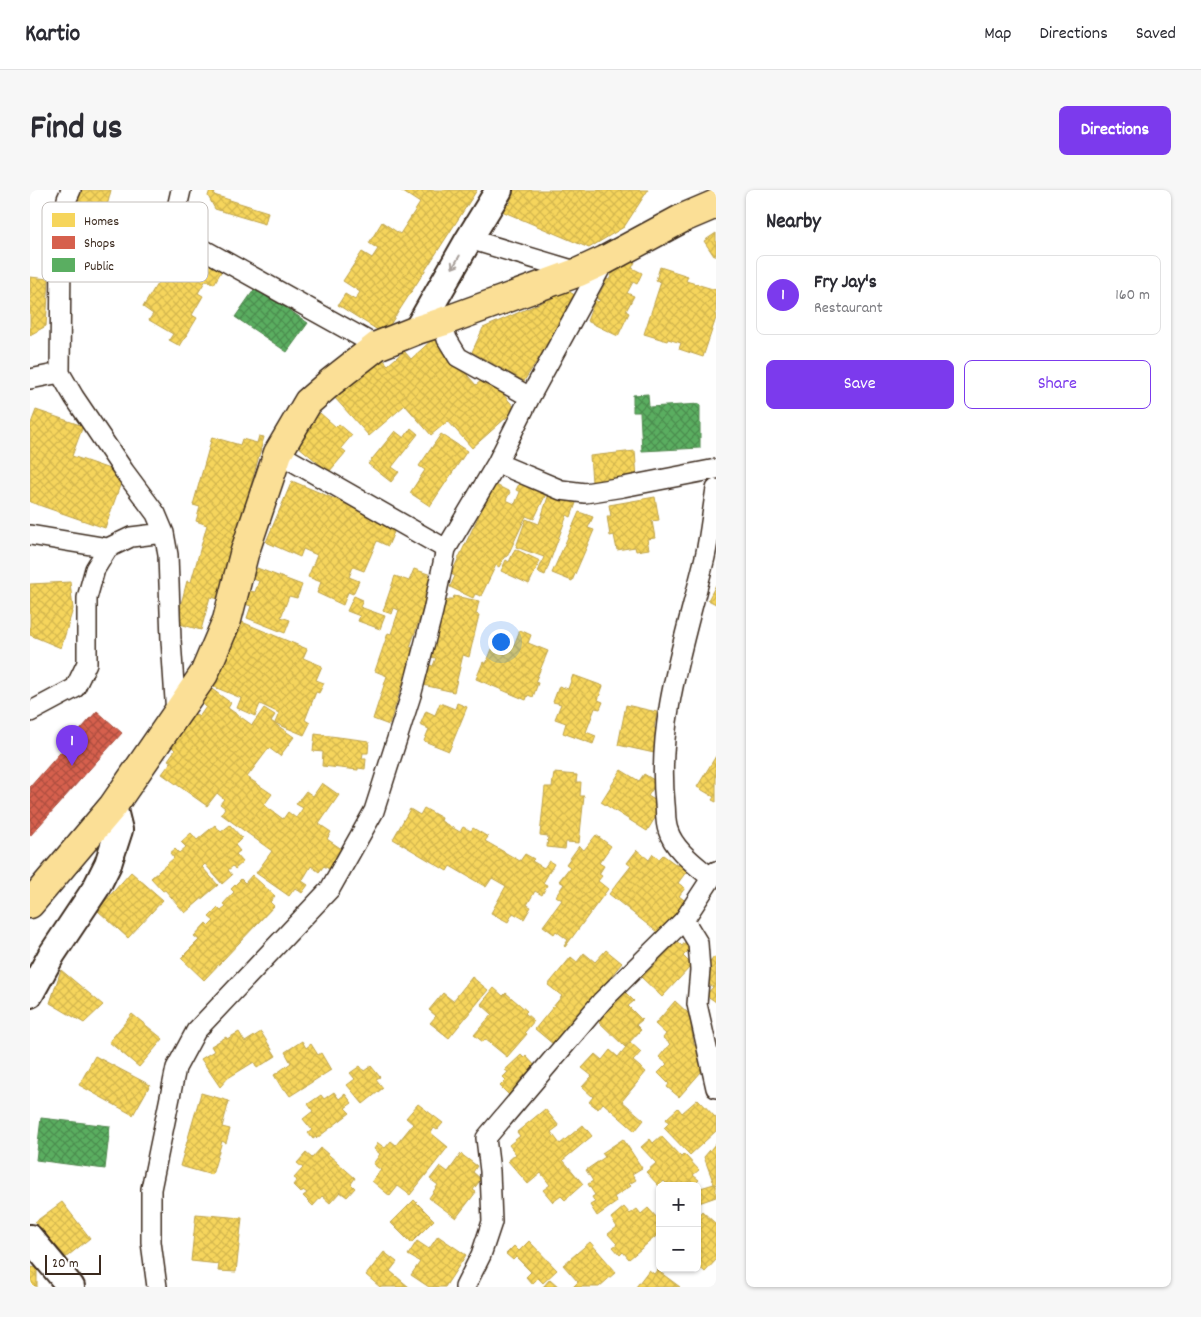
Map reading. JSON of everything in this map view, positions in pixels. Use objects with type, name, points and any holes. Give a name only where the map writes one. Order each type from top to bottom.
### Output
[{"type":"main road","points":[[30,904],[113,806],[204,674],[227,620],[244,554],[278,453],[308,402],[377,346],[579,272],[683,218],[716,204]]},
{"type":"street","points":[[67,202],[71,190]]},
{"type":"street","points":[[417,330],[468,239],[499,190]]},
{"type":"street","points":[[468,239],[579,272]]},
{"type":"street","points":[[208,252],[377,346]]},
{"type":"street","points":[[157,1287],[151,1242],[151,1189],[176,1068],[196,1031],[330,889],[374,811],[412,692],[433,611],[446,549],[496,463],[605,260]]},
{"type":"street","points":[[61,282],[60,373],[124,471],[156,514],[164,533],[168,555],[176,715]]},
{"type":"street","points":[[442,322],[447,338],[458,357],[530,397]]},
{"type":"street","points":[[32,383],[60,373]]},
{"type":"street","points":[[278,453],[446,549]]},
{"type":"street","points":[[496,463],[561,490],[585,493],[716,468]]},
{"type":"street","points":[[465,1287],[481,1255],[492,1222],[490,1171],[486,1138],[602,1001],[684,920],[714,874],[680,851],[668,831],[663,784],[664,739],[676,674],[697,585],[711,560],[716,489]]},
{"type":"street","points":[[30,712],[74,688],[87,663],[87,598],[95,569],[108,548],[131,536],[164,533]]},
{"type":"street","points":[[30,535],[108,548]]},
{"type":"street","points":[[30,994],[52,954],[96,888],[108,864],[116,845],[119,830],[113,806]]},
{"type":"street","points":[[684,920],[698,943],[700,970],[698,1004],[716,1088]]},
{"type":"street","points":[[30,1238],[72,1287]]},
{"type":"building: Homes","points":[[78,190],[111,190],[108,202],[75,202]]},
{"type":"building: Homes","points":[[210,190],[216,190],[214,195],[268,212],[265,224],[215,209],[208,196]]},
{"type":"building: Homes","points":[[400,190],[477,190],[384,334],[338,305],[345,294],[355,300],[360,292],[343,281],[362,252],[372,258],[378,249],[369,243],[382,222],[400,234],[420,203]]},
{"type":"building: Homes","points":[[512,190],[648,190],[624,227],[589,248],[497,209],[503,200],[509,205],[511,201],[507,198]]},
{"type":"building: Homes","points":[[716,233],[716,255],[714,256],[704,241]]},
{"type":"building: Homes","points":[[629,259],[635,262],[632,268],[642,273],[637,284],[633,282],[627,293],[634,296],[626,311],[629,313],[618,336],[587,321],[595,300],[598,302],[600,300],[597,299],[618,261],[626,265]]},
{"type":"building: Homes","points":[[208,262],[222,270],[214,284],[208,281]]},
{"type":"building: Homes","points":[[660,267],[688,276],[686,281],[716,290],[716,318],[703,357],[679,349],[681,343],[644,334],[661,282],[656,280]]},
{"type":"building: Homes","points":[[30,277],[42,278],[42,282],[49,282],[46,326],[30,335]]},
{"type":"building: Homes","points":[[158,282],[205,282],[198,293],[203,296],[192,315],[197,318],[180,346],[169,340],[173,334],[149,320],[153,314],[143,307]]},
{"type":"building: Homes","points":[[568,291],[578,297],[524,381],[472,352],[483,328]]},
{"type":"building: Homes","points":[[434,338],[476,385],[487,376],[516,409],[472,448],[448,421],[431,435],[405,405],[369,436],[334,397],[381,357],[388,365],[404,351],[411,359]]},
{"type":"building: Homes","points":[[36,410],[83,426],[72,456],[124,474],[105,528],[30,502],[30,426]]},
{"type":"building: Homes","points":[[320,413],[336,427],[339,424],[352,435],[341,448],[346,452],[329,472],[298,446],[306,437],[301,433],[309,424],[310,426],[316,414],[318,416]]},
{"type":"building: Homes","points":[[411,428],[418,434],[392,467],[399,472],[391,482],[368,464],[395,431],[404,438]]},
{"type":"building: Homes","points":[[441,434],[467,451],[430,506],[410,493],[425,470],[419,466]]},
{"type":"building: Homes","points":[[259,436],[264,437],[220,599],[210,597],[201,630],[176,623],[187,581],[191,582],[207,525],[196,521],[200,507],[193,505],[212,437],[240,445],[242,439],[257,443]]},
{"type":"building: Homes","points":[[635,451],[637,478],[592,482],[590,456]]},
{"type":"building: Homes","points":[[292,481],[397,525],[388,546],[377,541],[364,571],[353,567],[349,577],[359,581],[353,594],[348,592],[343,605],[317,593],[321,582],[308,577],[317,555],[303,549],[300,557],[266,542]]},
{"type":"building: Homes","points":[[520,482],[546,494],[534,519],[526,516],[507,557],[505,556],[499,567],[496,565],[481,596],[475,594],[473,598],[450,587],[455,576],[451,574],[494,484],[510,492],[506,500],[515,504],[520,492],[516,490]]},
{"type":"building: Homes","points":[[549,494],[576,503],[571,517],[567,515],[545,575],[538,572],[544,557],[516,547],[526,519],[539,524]]},
{"type":"building: Homes","points":[[655,497],[659,520],[652,521],[655,538],[647,539],[649,549],[636,551],[635,547],[617,550],[614,535],[610,536],[607,516],[611,516],[609,505]]},
{"type":"building: Homes","points":[[579,512],[593,517],[588,528],[594,530],[572,581],[552,573]]},
{"type":"building: Homes","points":[[515,549],[540,561],[529,584],[501,571],[506,560],[509,562]]},
{"type":"building: Homes","points":[[257,568],[302,585],[297,598],[289,596],[281,617],[290,620],[285,633],[247,618],[251,606],[245,604],[250,591],[255,592],[259,581],[253,579]]},
{"type":"building: Homes","points":[[414,569],[434,576],[410,647],[417,650],[407,680],[404,679],[389,725],[373,719],[387,676],[375,671],[388,633],[391,634],[399,610],[394,608],[392,614],[383,611],[395,576],[409,581]]},
{"type":"building: Homes","points":[[70,582],[73,609],[61,648],[30,635],[30,584]]},
{"type":"building: Homes","points":[[716,585],[716,604],[708,600]]},
{"type":"building: Homes","points":[[354,596],[363,600],[360,607],[385,616],[380,629],[358,621],[360,616],[347,611]]},
{"type":"building: Homes","points":[[454,596],[479,601],[476,614],[479,615],[469,657],[463,655],[454,692],[423,685],[428,665],[433,666],[436,658],[430,657],[443,600],[450,601]]},
{"type":"building: Homes","points":[[242,622],[307,649],[303,658],[322,666],[316,680],[324,683],[319,693],[316,692],[305,720],[310,723],[304,735],[275,723],[279,713],[260,704],[255,716],[237,708],[241,698],[212,686],[235,631],[237,632]]},
{"type":"building: Homes","points":[[520,630],[531,635],[528,643],[548,651],[535,682],[538,683],[533,697],[528,695],[526,700],[476,679],[483,662],[486,664],[492,649],[499,651],[504,640],[514,645]]},
{"type":"building: Homes","points":[[573,675],[603,686],[598,700],[603,702],[600,709],[595,708],[586,732],[596,736],[593,744],[563,733],[566,723],[555,719],[561,704],[553,702],[559,686],[568,689]]},
{"type":"building: Homes","points":[[209,687],[231,703],[228,708],[252,725],[264,708],[275,715],[271,721],[294,737],[280,756],[269,748],[247,777],[272,794],[264,805],[283,819],[288,812],[296,818],[303,808],[296,804],[306,791],[313,796],[322,783],[339,795],[319,824],[331,832],[327,839],[343,850],[329,869],[324,866],[319,872],[311,866],[302,881],[308,885],[302,893],[295,888],[289,896],[256,873],[272,851],[221,814],[225,808],[220,804],[224,799],[217,793],[207,806],[162,774],[171,762],[168,760],[175,750],[171,746],[195,714],[199,717],[206,707],[199,702]]},
{"type":"building: Homes","points":[[440,703],[455,709],[457,703],[467,707],[449,751],[424,741],[429,729],[420,725],[426,711],[435,715]]},
{"type":"building: Homes","points":[[626,705],[657,712],[654,728],[659,729],[654,753],[618,745]]},
{"type":"building: Homes","points":[[315,734],[369,741],[368,753],[363,753],[362,759],[366,759],[365,769],[322,766],[323,752],[313,751]]},
{"type":"building: Homes","points":[[716,756],[716,802],[712,800],[714,797],[697,787]]},
{"type":"building: Homes","points":[[621,770],[639,781],[644,774],[657,782],[648,796],[663,805],[647,831],[601,802]]},
{"type":"building: Homes","points":[[554,773],[577,775],[576,782],[581,782],[580,796],[584,796],[579,843],[566,842],[565,849],[547,847],[548,836],[540,835],[545,787],[552,787]]},
{"type":"building: Homes","points":[[424,808],[442,818],[441,821],[460,832],[463,827],[471,831],[473,828],[488,837],[485,841],[520,861],[525,854],[544,868],[549,861],[554,864],[543,883],[547,885],[542,895],[535,891],[527,905],[531,907],[524,919],[513,913],[508,922],[491,913],[506,886],[492,878],[486,887],[450,866],[447,871],[393,839],[410,809],[420,815]]},
{"type":"building: Homes","points":[[215,825],[221,832],[230,825],[242,838],[235,845],[240,851],[236,854],[243,862],[235,869],[233,866],[228,870],[232,875],[222,884],[205,864],[202,867],[218,885],[185,913],[165,890],[163,891],[151,878],[174,858],[170,853],[175,849],[179,853],[186,847],[181,842],[191,833],[197,840]]},
{"type":"building: Homes","points":[[596,835],[611,846],[599,863],[604,866],[599,874],[602,876],[598,881],[608,889],[565,947],[568,940],[556,931],[554,934],[543,926],[562,900],[556,896],[564,884],[559,881],[570,867],[566,864],[579,846],[584,850]]},
{"type":"building: Homes","points":[[637,850],[649,860],[653,854],[659,859],[663,855],[678,866],[682,862],[689,868],[678,883],[685,888],[679,896],[688,903],[662,936],[609,894],[631,866],[627,863]]},
{"type":"building: Homes","points":[[131,872],[163,900],[128,938],[97,910]]},
{"type":"building: Homes","points":[[252,875],[275,896],[270,902],[274,906],[204,980],[181,958],[199,940],[194,936],[206,923],[209,926],[214,921],[209,917],[218,908],[221,911],[226,907],[223,904],[234,892],[231,889],[241,879],[245,883]]},
{"type":"building: Homes","points":[[672,937],[682,946],[686,941],[692,947],[683,956],[692,965],[662,997],[640,976]]},
{"type":"building: Homes","points":[[606,950],[622,963],[569,1027],[559,1049],[535,1029],[562,996],[548,985],[571,957],[577,962],[584,953],[595,962]]},
{"type":"building: Homes","points":[[714,957],[716,958],[716,1002],[706,995],[713,987],[704,981],[710,973],[705,969]]},
{"type":"building: Homes","points":[[61,970],[103,1005],[84,1023],[50,1003]]},
{"type":"building: Homes","points":[[472,977],[488,990],[449,1038],[430,1023],[436,1016],[429,1010],[443,993],[453,1001]]},
{"type":"building: Homes","points":[[494,988],[503,996],[506,993],[527,1011],[525,1013],[534,1021],[525,1032],[527,1034],[507,1057],[485,1039],[483,1042],[474,1035],[492,1014],[481,1004]]},
{"type":"building: Homes","points":[[624,991],[634,1001],[628,1006],[642,1020],[636,1025],[641,1030],[625,1047],[596,1019]]},
{"type":"building: Homes","points":[[675,1001],[689,1014],[694,1045],[699,1044],[709,1063],[679,1097],[667,1087],[669,1084],[658,1073],[667,1064],[659,1057],[670,1044],[663,1038],[666,1034],[655,1024]]},
{"type":"building: Homes","points":[[132,1014],[163,1039],[139,1067],[109,1042]]},
{"type":"building: Homes","points":[[239,1032],[245,1042],[261,1032],[276,1056],[257,1068],[254,1062],[228,1078],[220,1087],[201,1059],[214,1051],[211,1046]]},
{"type":"building: Homes","points":[[302,1041],[306,1048],[311,1044],[318,1055],[321,1053],[331,1070],[290,1096],[285,1089],[283,1090],[274,1075],[291,1063],[285,1052]]},
{"type":"building: Homes","points":[[630,1042],[641,1052],[633,1061],[646,1072],[622,1101],[644,1120],[635,1131],[603,1103],[598,1109],[589,1102],[593,1097],[582,1087],[592,1076],[582,1068],[595,1054],[602,1060],[610,1050],[618,1057]]},
{"type":"building: Homes","points":[[521,1055],[524,1058],[526,1056],[537,1068],[509,1095],[500,1086],[506,1080],[503,1077],[508,1072],[505,1070]]},
{"type":"building: Homes","points":[[95,1056],[150,1085],[133,1115],[79,1085]]},
{"type":"building: Homes","points":[[360,1066],[364,1071],[371,1066],[380,1077],[376,1079],[383,1088],[363,1104],[347,1085],[355,1079],[350,1073]]},
{"type":"building: Homes","points":[[334,1092],[339,1099],[345,1094],[352,1103],[345,1108],[350,1113],[313,1139],[308,1133],[312,1130],[303,1119],[313,1111],[308,1104],[321,1095],[324,1099]]},
{"type":"building: Homes","points":[[201,1093],[229,1101],[222,1127],[230,1129],[226,1143],[222,1141],[212,1175],[180,1166]]},
{"type":"building: Homes","points":[[698,1099],[716,1118],[716,1131],[690,1155],[664,1128],[669,1123],[666,1119],[678,1108],[682,1113]]},
{"type":"building: Homes","points":[[418,1104],[443,1123],[437,1130],[434,1128],[431,1133],[448,1147],[410,1195],[398,1186],[390,1196],[372,1181],[381,1170],[373,1164],[380,1154],[374,1149],[378,1143],[385,1148],[391,1141],[396,1145],[413,1124],[406,1118]]},
{"type":"building: Homes","points":[[545,1109],[559,1126],[551,1132],[560,1144],[583,1125],[592,1136],[563,1160],[583,1184],[565,1200],[561,1196],[553,1202],[543,1190],[550,1185],[541,1173],[528,1184],[508,1161],[516,1154],[509,1145],[520,1136],[517,1132]]},
{"type":"building: Homes","points":[[661,1136],[681,1157],[684,1154],[699,1170],[693,1175],[699,1180],[697,1182],[664,1181],[656,1183],[646,1172],[656,1163],[641,1147],[650,1139],[653,1143]]},
{"type":"building: Homes","points":[[623,1139],[642,1168],[632,1174],[636,1180],[629,1184],[631,1186],[614,1197],[617,1202],[597,1216],[590,1205],[595,1202],[592,1197],[595,1195],[588,1184],[593,1181],[586,1170],[605,1157],[602,1153]]},
{"type":"building: Homes","points":[[716,1143],[716,1197],[701,1202],[701,1188],[714,1184],[704,1157]]},
{"type":"building: Homes","points":[[321,1148],[355,1178],[351,1184],[355,1188],[347,1197],[340,1192],[330,1203],[322,1196],[313,1206],[303,1196],[307,1193],[303,1190],[301,1193],[293,1185],[297,1180],[294,1178],[303,1168],[297,1163],[306,1153],[312,1158]]},
{"type":"building: Homes","points":[[461,1154],[477,1166],[473,1172],[481,1179],[473,1190],[476,1192],[456,1218],[429,1198],[438,1185],[430,1179],[440,1166],[448,1172]]},
{"type":"building: Homes","points":[[414,1200],[434,1220],[411,1243],[391,1223]]},
{"type":"building: Homes","points":[[62,1202],[90,1238],[64,1259],[35,1222]]},
{"type":"building: Homes","points":[[624,1207],[630,1214],[637,1209],[641,1214],[648,1208],[656,1217],[656,1236],[629,1259],[623,1252],[620,1255],[613,1247],[617,1244],[608,1234],[617,1227],[611,1218]]},
{"type":"building: Homes","points":[[702,1211],[716,1224],[716,1260],[705,1272],[701,1268]]},
{"type":"building: Homes","points":[[196,1214],[242,1218],[236,1272],[218,1271],[219,1264],[191,1261]]},
{"type":"building: Homes","points":[[438,1236],[466,1255],[445,1287],[429,1287],[411,1275],[420,1262],[408,1255],[417,1241],[429,1249]]},
{"type":"building: Homes","points":[[529,1241],[557,1270],[543,1283],[538,1278],[532,1284],[526,1277],[531,1272],[516,1257],[513,1260],[506,1254],[514,1246],[519,1251]]},
{"type":"building: Homes","points":[[590,1242],[616,1272],[599,1287],[573,1287],[578,1282],[563,1265]]},
{"type":"building: Homes","points":[[384,1252],[397,1262],[390,1271],[409,1287],[380,1287],[366,1275]]},
{"type":"building: Homes","points":[[30,1267],[37,1268],[37,1287],[30,1287]]},
{"type":"building: Homes","points":[[649,1270],[654,1274],[656,1271],[660,1272],[680,1287],[636,1287]]},
{"type":"building: Homes","points":[[550,1279],[559,1287],[543,1287]]},
{"type":"building: Shops","points":[[97,711],[122,733],[30,836],[30,787]]},
{"type":"building: Public","points":[[256,287],[308,323],[287,352],[235,317]]},
{"type":"building: Public","points":[[648,394],[649,407],[700,404],[700,448],[642,451],[640,412],[633,412],[633,395]]},
{"type":"building: Public","points":[[41,1118],[110,1126],[105,1169],[36,1160]]},
{"type":"place","name":"Fry Jay's","points":[[72,766]]}]
